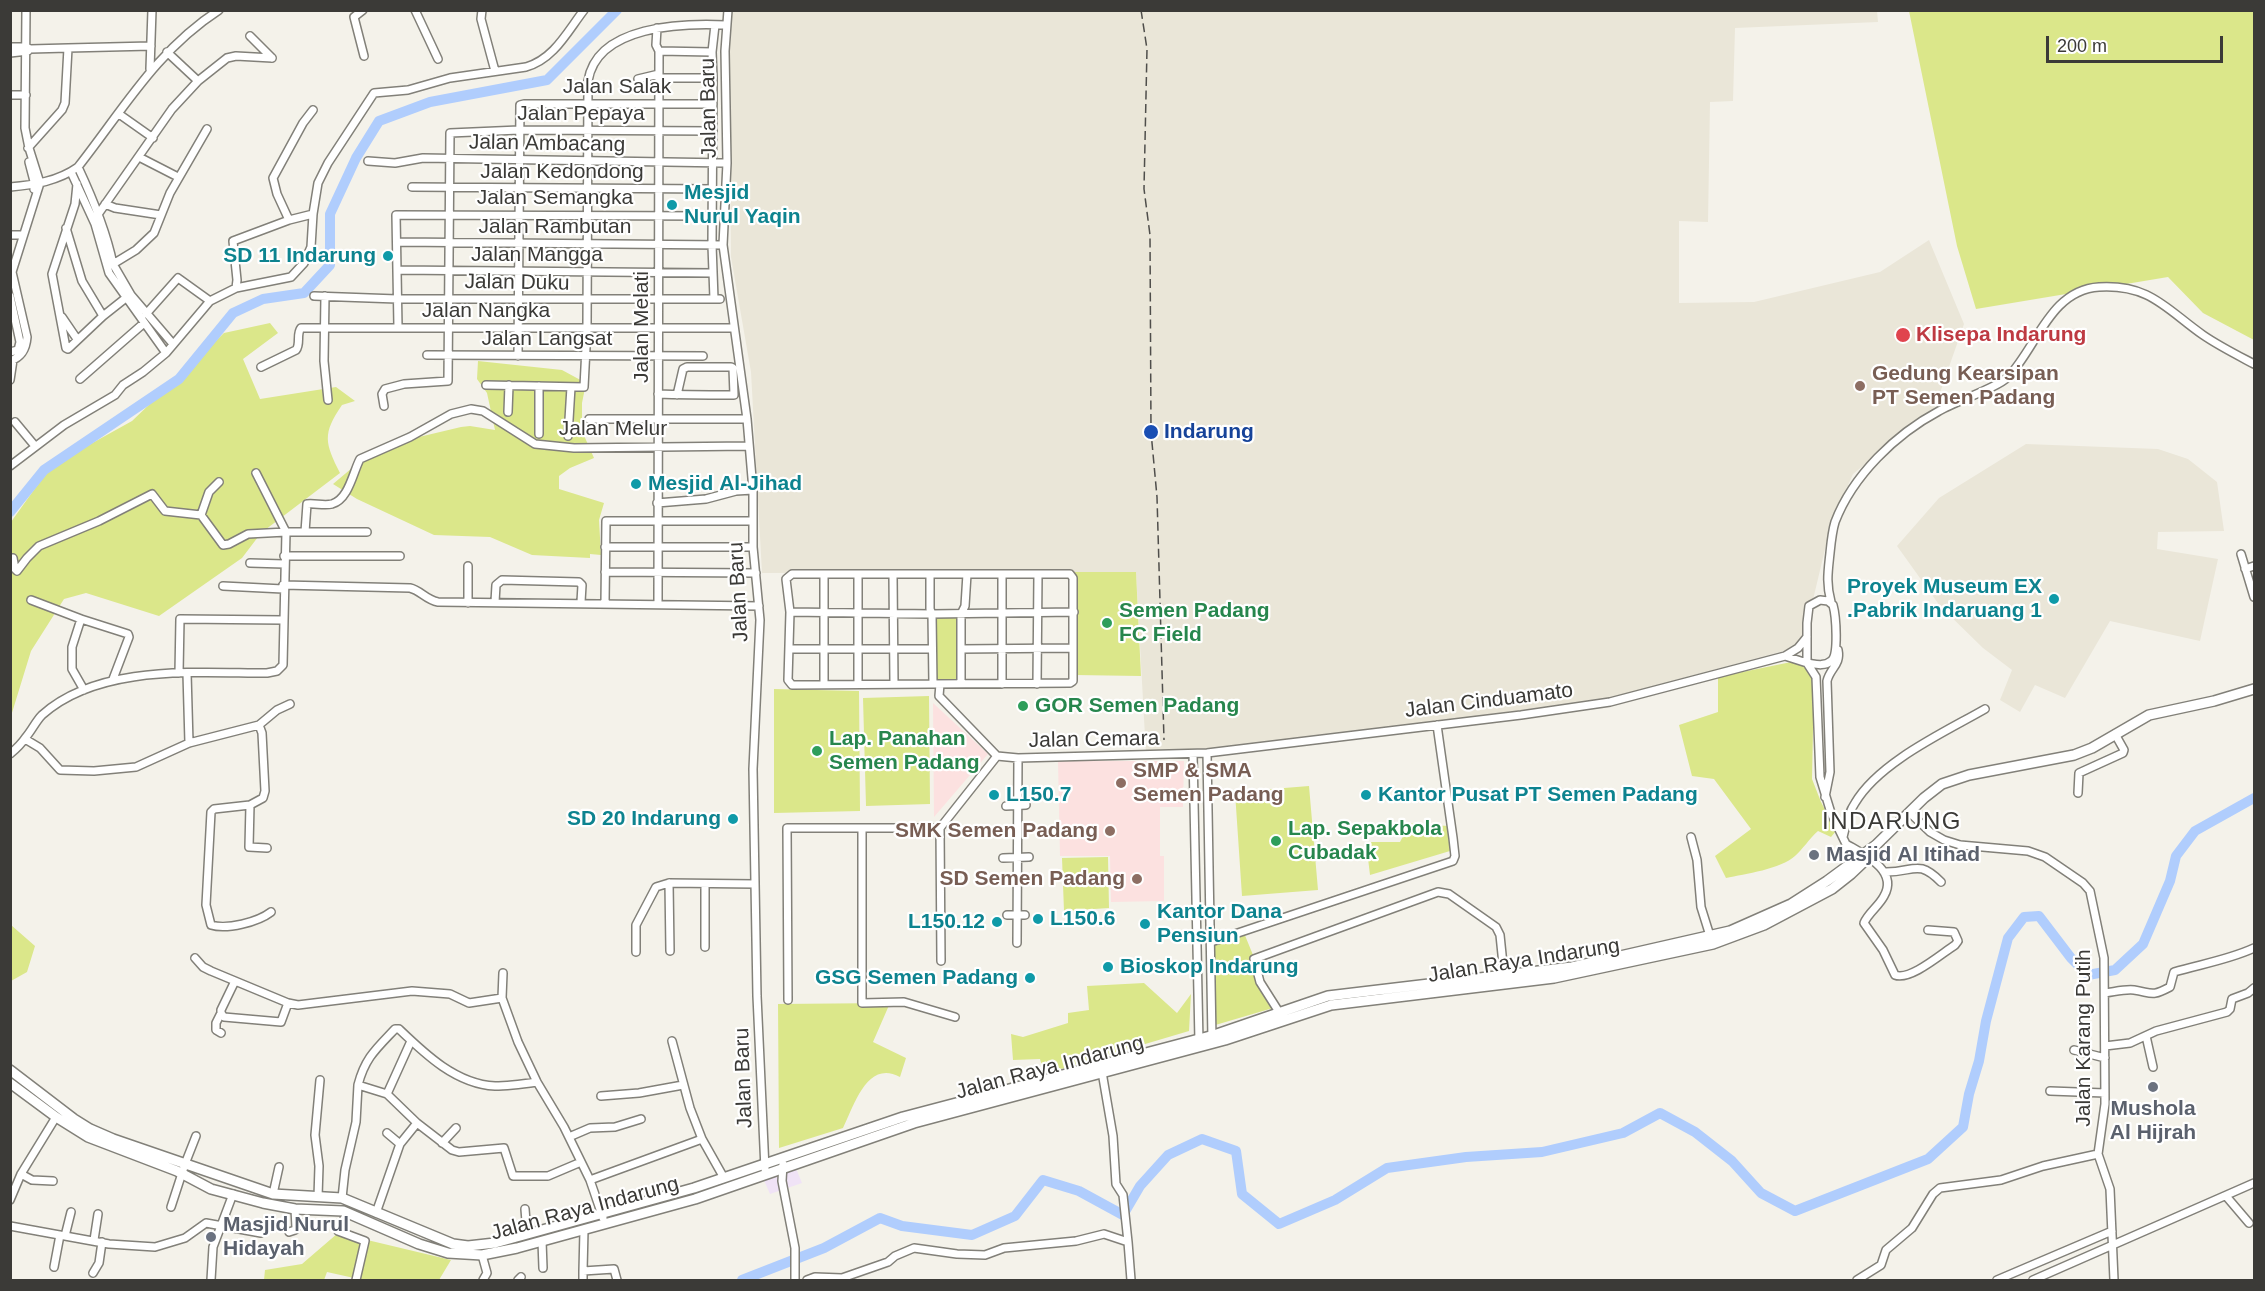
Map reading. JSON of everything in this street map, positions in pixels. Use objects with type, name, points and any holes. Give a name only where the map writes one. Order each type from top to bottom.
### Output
[{"type":"highway","name":"Jalan Raya Indarung","points":[[1212,1040],[1276,1008],[1328,996],[1408,992],[1577,974],[1711,940],[1782,909],[1850,869],[1934,789],[1949,781],[1969,775],[2074,755],[2092,748],[2149,715],[2214,701],[2254,689]]},
{"type":"highway","name":"Jalan Raya Indarung","points":[[12,1078],[56,1117],[104,1144],[273,1194],[342,1198],[453,1244],[468,1246],[495,1243],[724,1178],[903,1117],[1212,1040],[1331,1005],[1504,974],[1572,967],[1711,940]]},
{"type":"highway","name":"Jalan Raya Indarung","points":[[12,1078],[90,1130],[183,1169],[211,1189],[295,1209],[319,1209],[347,1213],[419,1244],[448,1253],[482,1255],[695,1199],[914,1123],[1199,1043]]},
{"type":"street","points":[[10,380],[12,361],[25,350],[27,344],[27,337],[14,309],[12,272],[21,235],[38,184],[22,132],[24,10]]},
{"type":"street","points":[[150,69],[152,10]]},
{"type":"street","points":[[10,187],[38,184],[75,170],[119,114],[150,69],[167,52],[219,10]]},
{"type":"street","points":[[363,10],[354,17],[364,56]]},
{"type":"street","points":[[415,10],[438,59]]},
{"type":"street","points":[[482,10],[481,19],[495,71]]},
{"type":"street","points":[[12,463],[64,425],[115,395],[123,385],[166,353],[210,301],[236,288],[291,277],[304,263],[311,247],[318,183],[328,163],[374,93],[408,90],[431,82],[526,67],[543,60],[556,48],[584,10]]},
{"type":"street","name":"Jalan Baru","points":[[728,10],[725,51],[727,163],[723,245],[747,419],[753,490],[753,547],[760,632],[753,769],[755,884],[775,1171]]},
{"type":"street","points":[[713,273],[711,131],[712,52],[715,25]]},
{"type":"street","points":[[486,385],[584,387],[587,328],[588,81],[594,61],[604,50],[644,30],[670,26],[726,25]]},
{"type":"street","name":"Jalan Melati","points":[[657,28],[656,45],[659,51],[658,604]]},
{"type":"street","points":[[99,213],[172,109],[198,81],[227,58],[236,56],[272,58],[250,36]]},
{"type":"street","points":[[10,53],[25,50],[151,46]]},
{"type":"street","points":[[10,47],[25,50]]},
{"type":"street","points":[[27,148],[62,110],[65,103],[68,48]]},
{"type":"street","points":[[659,51],[712,52]]},
{"type":"street","points":[[167,52],[198,81]]},
{"type":"street","points":[[638,79],[659,76],[713,78]]},
{"type":"street","points":[[10,95],[24,95]]},
{"type":"street","name":"Jalan Salak","points":[[519,130],[518,109],[524,104],[712,104]]},
{"type":"street","points":[[289,220],[277,194],[273,178],[303,123],[313,110]]},
{"type":"street","points":[[119,114],[153,138]]},
{"type":"street","points":[[113,264],[150,238],[178,177],[207,129]]},
{"type":"street","points":[[518,356],[519,130]]},
{"type":"street","name":"Jalan Pepaya","points":[[448,159],[449,135],[453,132],[711,131]]},
{"type":"street","points":[[139,157],[178,177]]},
{"type":"street","name":"Jalan Ambacang","points":[[368,161],[395,164],[416,159],[727,163]]},
{"type":"street","points":[[384,406],[382,394],[384,388],[404,384],[447,382],[449,355],[448,159]]},
{"type":"street","points":[[75,170],[75,204],[52,274],[66,349],[127,297]]},
{"type":"street","points":[[75,170],[99,213],[113,264],[121,280],[173,344]]},
{"type":"street","points":[[76,184],[95,224],[110,273],[166,353]]},
{"type":"street","name":"Jalan Kedondong","points":[[412,187],[713,189]]},
{"type":"street","points":[[105,204],[161,214]]},
{"type":"street","points":[[236,288],[233,241],[289,220],[313,214]]},
{"type":"street","name":"Jalan Semangka","points":[[398,242],[396,215],[712,216]]},
{"type":"street","points":[[66,227],[82,281],[103,316]]},
{"type":"street","points":[[10,235],[21,235]]},
{"type":"street","points":[[10,260],[21,235]]},
{"type":"street","points":[[398,242],[398,327]]},
{"type":"street","name":"Jalan Rambutan","points":[[398,242],[723,245]]},
{"type":"street","name":"Jalan Mangga","points":[[397,270],[713,273]]},
{"type":"street","name":"Jalan Duku","points":[[314,296],[397,299],[717,299],[713,273]]},
{"type":"street","points":[[147,314],[178,278],[210,301]]},
{"type":"street","points":[[1785,656],[1821,665],[1829,663],[1835,655],[1835,612],[1826,584],[1836,520],[1845,502],[1872,464],[1906,433],[1933,414],[2004,380],[2059,305],[2078,292],[2091,288],[2117,288],[2155,298],[2210,340],[2254,364]]},
{"type":"street","points":[[10,296],[20,342],[19,348],[10,352]]},
{"type":"street","points":[[325,296],[325,369],[328,400]]},
{"type":"street","points":[[60,315],[77,339]]},
{"type":"street","points":[[80,380],[144,323]]},
{"type":"street","name":"Jalan Nangka","points":[[261,367],[296,350],[299,345],[299,329],[301,328],[734,328]]},
{"type":"street","name":"Jalan Langsat","points":[[427,355],[703,356]]},
{"type":"street","points":[[658,394],[677,395],[734,395],[733,368],[687,367],[683,369],[677,395]]},
{"type":"street","points":[[508,412],[509,385]]},
{"type":"street","points":[[539,386],[539,434]]},
{"type":"street","points":[[568,436],[571,387]]},
{"type":"street","name":"Jalan Melur","points":[[305,532],[307,504],[334,503],[348,489],[360,459],[410,437],[451,414],[471,409],[478,410],[536,444],[545,446],[574,448],[750,446]]},
{"type":"street","points":[[589,419],[747,419]]},
{"type":"street","points":[[15,422],[35,446]]},
{"type":"street","points":[[10,754],[25,739],[40,716],[84,690],[113,679],[183,673],[267,673],[278,671],[283,666],[286,532],[256,473]]},
{"type":"street","points":[[201,515],[209,492],[219,482]]},
{"type":"street","points":[[657,503],[700,500],[736,490],[753,490]]},
{"type":"street","points":[[13,558],[15,570],[18,571],[39,546],[99,521],[150,494],[156,496],[165,511],[201,515],[223,545],[248,534],[367,532]]},
{"type":"street","points":[[605,603],[606,522],[752,521]]},
{"type":"street","points":[[605,547],[753,547]]},
{"type":"street","points":[[2241,554],[2254,597]]},
{"type":"street","points":[[250,563],[400,556]]},
{"type":"street","points":[[468,566],[468,603]]},
{"type":"street","points":[[2245,569],[2254,566]]},
{"type":"street","points":[[605,572],[756,573]]},
{"type":"street","points":[[1037,684],[1038,573]]},
{"type":"street","points":[[1038,573],[1070,573],[1072,575],[1074,612],[1072,683],[824,684],[790,683],[788,680],[789,612],[786,579],[789,576],[1038,573]]},
{"type":"street","points":[[961,684],[961,614],[965,606],[966,574]]},
{"type":"street","points":[[1002,574],[1002,684]]},
{"type":"street","points":[[824,575],[824,684]]},
{"type":"street","points":[[858,575],[858,684]]},
{"type":"street","points":[[930,575],[930,609],[933,614],[932,649],[939,696],[997,756],[940,828],[941,961]]},
{"type":"street","points":[[893,576],[894,684]]},
{"type":"street","points":[[495,602],[496,585],[502,580],[580,582],[581,602]]},
{"type":"street","points":[[1826,584],[1807,613],[1808,663],[1814,672],[1817,684],[1820,777],[1825,797],[1844,841],[1850,869]]},
{"type":"street","points":[[223,586],[410,588],[433,601],[468,603],[581,602],[759,606]]},
{"type":"street","points":[[31,600],[128,634],[129,637],[113,679]]},
{"type":"street","points":[[1812,603],[1820,600],[1831,602]]},
{"type":"street","points":[[789,612],[961,614],[1074,612]]},
{"type":"street","points":[[81,619],[72,647],[72,669],[84,690]]},
{"type":"street","points":[[189,743],[180,619],[283,620]]},
{"type":"street","points":[[1785,656],[1798,648],[1807,637]]},
{"type":"street","points":[[1825,797],[1829,778],[1827,681],[1839,661],[1836,645]]},
{"type":"street","points":[[961,649],[1073,648]]},
{"type":"street","points":[[789,649],[932,649]]},
{"type":"street","name":"Jalan Cinduamato","points":[[1193,754],[1610,702],[1785,656]]},
{"type":"street","points":[[25,739],[40,748],[57,768],[69,772],[136,767],[189,743],[259,725],[277,710],[290,704]]},
{"type":"street","points":[[1844,841],[1849,815],[1856,801],[1881,774],[1908,753],[1985,709]]},
{"type":"street","points":[[1211,942],[1453,861],[1455,856],[1453,838],[1437,724]]},
{"type":"street","points":[[259,725],[262,734],[265,791],[263,798],[250,805],[211,812],[206,904],[211,925],[214,926],[234,925],[266,916],[271,912]]},
{"type":"street","points":[[2078,793],[2079,773],[2123,753],[2124,750],[2115,734]]},
{"type":"street","points":[[1818,737],[1828,737]]},
{"type":"street","points":[[1207,753],[1212,1040]]},
{"type":"street","points":[[1193,754],[1199,1043]]},
{"type":"street","name":"Jalan Cemara","points":[[997,756],[1018,758],[1193,754]]},
{"type":"street","points":[[1017,943],[1021,915],[1017,858],[1021,805],[1018,758]]},
{"type":"street","points":[[250,805],[249,847],[267,848]]},
{"type":"street","points":[[1006,806],[1021,805]]},
{"type":"street","name":"Jalan Karang Putih","points":[[1909,812],[1930,832],[1944,840],[1960,845],[2036,854],[2044,857],[2083,883],[2092,896],[2104,958],[2105,1093],[2104,1121],[2098,1154],[2110,1186],[2114,1281]]},
{"type":"street","points":[[788,1000],[787,828],[940,828]]},
{"type":"street","points":[[862,829],[862,1003],[904,1002],[955,1017]]},
{"type":"street","points":[[1691,837],[1697,860],[1701,907],[1711,940]]},
{"type":"street","points":[[1844,841],[1866,855],[1884,872],[1887,882],[1886,892],[1864,923],[1883,950],[1894,975],[1907,976],[1958,941],[1954,932],[1928,930]]},
{"type":"street","points":[[1003,858],[1029,857]]},
{"type":"street","points":[[1884,872],[1922,868],[1931,872],[1941,882]]},
{"type":"street","points":[[636,952],[636,926],[656,887],[669,883],[755,884]]},
{"type":"street","points":[[669,883],[670,951]]},
{"type":"street","points":[[705,885],[705,947]]},
{"type":"street","points":[[1276,1008],[1260,982],[1254,964],[1256,958],[1438,892],[1449,894],[1496,927],[1501,939],[1504,974]]},
{"type":"street","points":[[1196,903],[1210,902]]},
{"type":"street","points":[[1007,915],[1021,915]]},
{"type":"street","points":[[2104,991],[2132,990],[2155,994],[2170,987],[2174,972],[2211,961],[2228,960],[2254,948]]},
{"type":"street","points":[[195,957],[203,967],[288,1003],[309,1005],[412,991],[450,994],[469,1003],[502,998]]},
{"type":"street","points":[[503,974],[502,998],[518,1042],[590,1180],[604,1224]]},
{"type":"street","points":[[221,1033],[216,1030],[215,1026],[235,981]]},
{"type":"street","points":[[2105,1046],[2130,1043],[2227,1012],[2232,999],[2254,988]]},
{"type":"street","points":[[221,1013],[225,1017],[281,1022],[288,1003]]},
{"type":"street","points":[[342,1198],[346,1164],[356,1122],[358,1085],[363,1067],[372,1053],[395,1029],[399,1029],[443,1068],[478,1083],[502,1086],[537,1082]]},
{"type":"street","points":[[2146,1036],[2153,1066]]},
{"type":"street","points":[[387,1094],[411,1041]]},
{"type":"street","points":[[672,1041],[690,1108],[702,1138],[724,1178]]},
{"type":"street","points":[[2074,1050],[2105,1058]]},
{"type":"street","points":[[1102,1072],[1113,1136],[1116,1184],[1123,1200],[1131,1281]]},
{"type":"street","points":[[318,1197],[319,1166],[315,1135],[320,1080]]},
{"type":"street","points":[[358,1085],[387,1094],[417,1123],[442,1143],[459,1152],[504,1148],[513,1176],[541,1177],[581,1162]]},
{"type":"street","points":[[601,1096],[639,1093],[683,1085]]},
{"type":"street","points":[[2050,1091],[2105,1093]]},
{"type":"street","points":[[10,1200],[21,1174],[56,1117]]},
{"type":"street","points":[[568,1137],[590,1128],[615,1127],[641,1119]]},
{"type":"street","points":[[376,1213],[400,1144],[417,1123]]},
{"type":"street","points":[[442,1143],[456,1128]]},
{"type":"street","points":[[387,1133],[400,1144]]},
{"type":"street","points":[[171,1207],[196,1136]]},
{"type":"street","points":[[590,1180],[702,1138]]},
{"type":"street","points":[[1857,1281],[1866,1279],[1881,1265],[1888,1247],[1912,1228],[1933,1194],[1940,1188],[2001,1180],[2050,1164],[2098,1154]]},
{"type":"street","points":[[773,1160],[775,1171],[782,1181],[795,1248],[795,1281]]},
{"type":"street","points":[[273,1194],[279,1167]]},
{"type":"street","points":[[21,1174],[33,1180],[52,1181]]},
{"type":"street","points":[[2032,1281],[2254,1183]]},
{"type":"street","points":[[211,1281],[213,1247],[233,1194]]},
{"type":"street","points":[[2226,1196],[2249,1223]]},
{"type":"street","points":[[289,1232],[295,1230],[295,1209]]},
{"type":"street","points":[[525,1209],[527,1234]]},
{"type":"street","points":[[54,1267],[70,1212]]},
{"type":"street","points":[[347,1213],[338,1231],[365,1241],[356,1281]]},
{"type":"street","points":[[93,1273],[99,1263],[98,1214]]},
{"type":"street","points":[[296,1223],[309,1224]]},
{"type":"street","points":[[10,1226],[63,1236],[154,1247],[185,1238],[206,1224],[261,1233]]},
{"type":"street","points":[[583,1281],[584,1230]]},
{"type":"street","points":[[1997,1281],[2112,1231]]},
{"type":"street","points":[[807,1281],[814,1277],[842,1278],[888,1262],[895,1256],[914,1248],[985,1255],[1004,1248],[1076,1241],[1104,1234],[1128,1242]]},
{"type":"street","points":[[542,1241],[543,1268]]},
{"type":"street","points":[[482,1255],[487,1273],[483,1281]]},
{"type":"street","points":[[583,1271],[614,1269],[617,1281]]},
{"type":"shaded area","points":[[731,11],[1877,11],[1878,22],[1735,28],[1733,101],[1710,102],[1708,222],[1679,221],[1679,303],[1754,302],[1880,272],[1929,240],[1964,324],[1935,407],[1853,474],[1831,524],[1802,646],[1605,699],[1204,752],[1146,755],[1136,572],[762,573],[751,372],[731,257],[729,27]]},
{"type":"shaded area","points":[[2026,444],[2158,449],[2188,459],[2217,482],[2224,531],[2158,532],[2157,549],[2218,559],[2200,641],[2110,621],[2065,698],[2035,685],[2020,712],[2000,700],[2012,670],[1983,648],[1940,606],[1897,546],[1939,498]]},
{"type":"shaded area","points":[[933,703],[988,754],[934,817]]},
{"type":"shaded area","points":[[1058,761],[1184,761],[1183,807],[1160,807],[1160,856],[1164,856],[1164,901],[1111,902],[1110,856],[1060,856]]},
{"type":"shaded area","points":[[795,1166],[802,1183],[770,1194],[763,1178]]},
{"type":"green space","points":[[1909,11],[2254,11],[2254,340],[2203,313],[2168,277],[1976,309],[1957,246]]},
{"type":"green space","points":[[270,323],[278,333],[243,359],[260,399],[336,387],[355,401],[342,405],[329,431],[331,454],[340,473],[261,533],[242,558],[159,616],[86,593],[64,599],[31,651],[11,716],[11,522],[51,466],[132,421],[224,333]]},
{"type":"green space","points":[[478,361],[562,370],[586,383],[582,403],[582,431],[594,458],[570,468],[559,476],[559,489],[604,503],[599,520],[601,555],[590,554],[590,558],[532,555],[490,537],[434,535],[357,499],[333,484],[377,447],[461,427],[495,430],[487,393],[477,379]]},
{"type":"green space","name":"Semen Padang FC Field","points":[[1075,572],[1136,572],[1141,676],[1075,675]]},
{"type":"green space","points":[[936,616],[959,617],[958,681],[936,681]]},
{"type":"green space","points":[[1801,660],[1814,678],[1812,779],[1836,831],[1831,837],[1818,831],[1789,861],[1726,878],[1715,856],[1751,829],[1714,779],[1692,776],[1679,725],[1718,712],[1718,677]]},
{"type":"green space","name":"Lap. Panahan Semen Padang","points":[[774,689],[859,691],[860,811],[774,813]]},
{"type":"green space","points":[[929,696],[930,804],[866,806],[863,698]]},
{"type":"green space","name":"Lap. Sepakbola Cubadak","points":[[1309,786],[1318,890],[1242,896],[1235,792]]},
{"type":"green space","points":[[1404,823],[1448,826],[1450,851],[1370,875],[1366,842],[1400,842],[1405,832]]},
{"type":"green space","points":[[1108,857],[1109,908],[1064,911],[1062,858]]},
{"type":"green space","points":[[11,925],[35,946],[27,972],[11,981]]},
{"type":"green space","points":[[1244,933],[1253,955],[1250,959],[1254,977],[1273,1008],[1212,1026],[1210,944]]},
{"type":"green space","points":[[1144,983],[1177,1013],[1191,994],[1189,1031],[1044,1074],[1040,1059],[1013,1060],[1011,1034],[1023,1037],[1068,1023],[1068,1013],[1089,1010],[1087,986]]},
{"type":"green space","points":[[890,1003],[873,1042],[906,1058],[900,1077],[889,1073],[879,1074],[870,1079],[857,1097],[843,1128],[779,1148],[778,1004]]},
{"type":"green space","points":[[338,1233],[451,1260],[439,1280],[363,1280],[327,1272],[324,1280],[264,1280],[265,1270],[302,1264]]},
{"type":"waterway","points":[[10,512],[44,470],[179,379],[233,313],[263,299],[304,293],[330,265],[330,214],[356,158],[379,121],[430,102],[547,80],[617,10]]},
{"type":"waterway","points":[[742,1280],[824,1248],[880,1218],[902,1226],[972,1235],[1015,1216],[1043,1180],[1079,1191],[1123,1215],[1140,1186],[1168,1155],[1202,1139],[1236,1151],[1242,1194],[1279,1224],[1335,1200],[1387,1168],[1466,1157],[1542,1152],[1623,1133],[1660,1113],[1695,1132],[1732,1161],[1761,1193],[1795,1211],[1928,1159],[1963,1127],[1986,1021],[2008,938],[2024,917],[2039,916],[2071,958],[2088,975],[2115,970],[2143,944],[2170,881],[2176,856],[2195,831],[2254,798]]},
{"type":"railway","points":[[1141,10],[1147,49],[1144,189],[1150,235],[1151,432],[1157,497],[1164,740]]},
{"type":"place","name":"Mesjid Nurul Yaqin","points":[[672,205]]},
{"type":"place","name":"SD 11 Indarung","points":[[388,256]]},
{"type":"place","name":"Klisepa Indarung","points":[[1903,335]]},
{"type":"place","name":"Gedung Kearsipan PT Semen Padang","points":[[1860,386]]},
{"type":"place","name":"Indarung","points":[[1151,432]]},
{"type":"place","name":"Mesjid Al-Jihad","points":[[636,484]]},
{"type":"place","name":"Proyek Museum EX .Pabrik Indaruang 1","points":[[2054,599]]},
{"type":"place","name":"Semen Padang FC Field","points":[[1107,623]]},
{"type":"place","name":"GOR Semen Padang","points":[[1023,706]]},
{"type":"place","name":"Lap. Panahan Semen Padang","points":[[817,751]]},
{"type":"place","name":"SMP & SMA Semen Padang","points":[[1121,783]]},
{"type":"place","name":"L150.7","points":[[994,795]]},
{"type":"place","name":"Kantor Pusat PT Semen Padang","points":[[1366,795]]},
{"type":"place","name":"SD 20 Indarung","points":[[733,819]]},
{"type":"place","name":"SMK Semen Padang","points":[[1110,831]]},
{"type":"place","name":"Lap. Sepakbola Cubadak","points":[[1276,841]]},
{"type":"place","name":"Masjid Al Itihad","points":[[1814,855]]},
{"type":"place","name":"SD Semen Padang","points":[[1137,879]]},
{"type":"place","name":"L150.6","points":[[1038,919]]},
{"type":"place","name":"L150.12","points":[[997,922]]},
{"type":"place","name":"Kantor Dana Pensiun","points":[[1145,924]]},
{"type":"place","name":"Bioskop Indarung","points":[[1108,967]]},
{"type":"place","name":"GSG Semen Padang","points":[[1030,978]]},
{"type":"place","name":"Mushola Al Hijrah","points":[[2153,1087]]},
{"type":"place","name":"Masjid Nurul Hidayah","points":[[211,1237]]},
{"type":"district","name":"INDARUNG","points":[[1892,822]]}]
